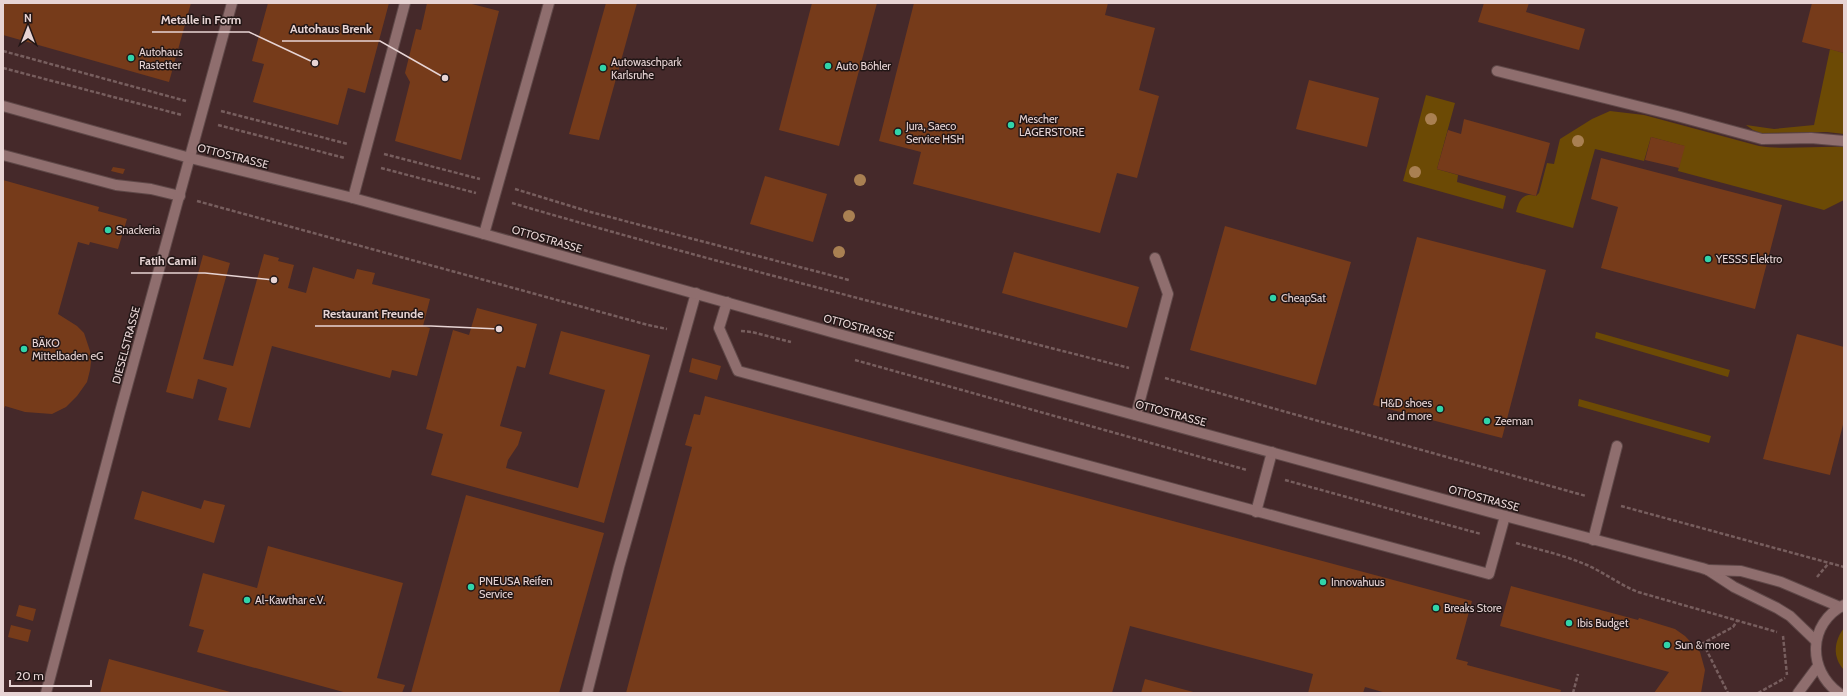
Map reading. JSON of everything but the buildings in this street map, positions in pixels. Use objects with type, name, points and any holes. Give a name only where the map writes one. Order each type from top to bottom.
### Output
[{"type":"main road","name":"DIESELSTRASSE","points":[[46,693],[232,3]]},
{"type":"main road","points":[[353,198],[405,3]]},
{"type":"main road","points":[[484,234],[549,3]]},
{"type":"main road","points":[[1497,71],[1762,139],[1811,138],[1844,141]]},
{"type":"main road","name":"OTTOSTRASSE","points":[[3,106],[190,158],[353,198],[696,294],[1594,540],[1708,570],[1741,571],[1781,582],[1842,606]]},
{"type":"main road","points":[[3,155],[116,185],[151,189],[180,196]]},
{"type":"main road","points":[[1136,415],[1168,294],[1155,258]]},
{"type":"main road","points":[[587,693],[619,567],[696,294]]},
{"type":"main road","points":[[727,302],[719,328],[738,371],[1489,574],[1505,516]]},
{"type":"main road","points":[[1594,540],[1617,446]]},
{"type":"main road","points":[[1256,512],[1272,452]]},
{"type":"main road","name":"OTTOSTRASSE","points":[[1708,570],[1734,587],[1790,616],[1816,641]]},
{"type":"main road","points":[[1839,693],[1829,685],[1818,666],[1815,654],[1816,641],[1820,628],[1829,616],[1842,606]]},
{"type":"main road","points":[[1798,693],[1818,666]]},
{"type":"path","points":[[3,51],[498,184],[587,211],[849,280]]},
{"type":"path","points":[[3,68],[494,198],[583,224],[845,294],[1148,373],[1844,567]]},
{"type":"path","points":[[180,196],[648,325],[686,331]]},
{"type":"path","points":[[1696,647],[1734,627],[1737,621]]},
{"type":"path","points":[[1758,693],[1787,676],[1783,635]]},
{"type":"path","points":[[1703,643],[1728,693]]},
{"type":"path","points":[[1574,693],[1578,674]]},
{"type":"shaded area","points":[[1830,49],[1844,53],[1844,134],[1827,132],[1761,133],[1746,125],[1774,129],[1814,125]]},
{"type":"shaded area","points":[[1426,95],[1455,103],[1437,169],[1458,175],[1457,182],[1506,196],[1503,209],[1403,181]]},
{"type":"shaded area","points":[[1610,111],[1644,115],[1759,146],[1780,148],[1844,147],[1844,200],[1824,210],[1678,171],[1684,146],[1651,137],[1644,161],[1595,149],[1573,228],[1516,212],[1518,204],[1524,196],[1536,196],[1539,193],[1547,163],[1554,164],[1560,139],[1592,119]]},
{"type":"shaded area","points":[[1596,332],[1730,370],[1728,377],[1595,338]]},
{"type":"shaded area","points":[[1579,399],[1711,436],[1709,443],[1578,406]]},
{"type":"shaded area","points":[[1844,628],[1844,670],[1840,665],[1836,654],[1836,644]]},
{"type":"place","name":"Autohaus Rastetter","points":[[131,58]]},
{"type":"place","name":"Metalle in Form","points":[[315,63]]},
{"type":"place","name":"Auto Böhler","points":[[828,66]]},
{"type":"place","name":"Autowaschpark Karlsruhe","points":[[603,68]]},
{"type":"place","name":"Autohaus Brenk","points":[[445,78]]},
{"type":"place","name":"Mescher LAGERSTORE","points":[[1011,125]]},
{"type":"place","name":"Jura, Saeco Service HSH","points":[[898,132]]},
{"type":"place","name":"Snackeria","points":[[108,230]]},
{"type":"place","name":"YESSS Elektro","points":[[1708,259]]},
{"type":"place","name":"Fatih Camii","points":[[274,280]]},
{"type":"place","name":"CheapSat","points":[[1273,298]]},
{"type":"place","name":"Restaurant Freunde","points":[[499,329]]},
{"type":"place","name":"BÄKO Mittelbaden eG","points":[[24,349]]},
{"type":"place","name":"H&D shoes and more","points":[[1440,409]]},
{"type":"place","name":"Zeeman","points":[[1487,421]]},
{"type":"place","name":"Innovahuus","points":[[1323,582]]},
{"type":"place","name":"PNEUSA Reifen Service","points":[[471,587]]},
{"type":"place","name":"Al-Kawthar e.V.","points":[[247,600]]},
{"type":"place","name":"Breaks Store","points":[[1436,608]]},
{"type":"place","name":"Ibis Budget","points":[[1569,623]]},
{"type":"place","name":"Sun & more","points":[[1667,645]]}]
